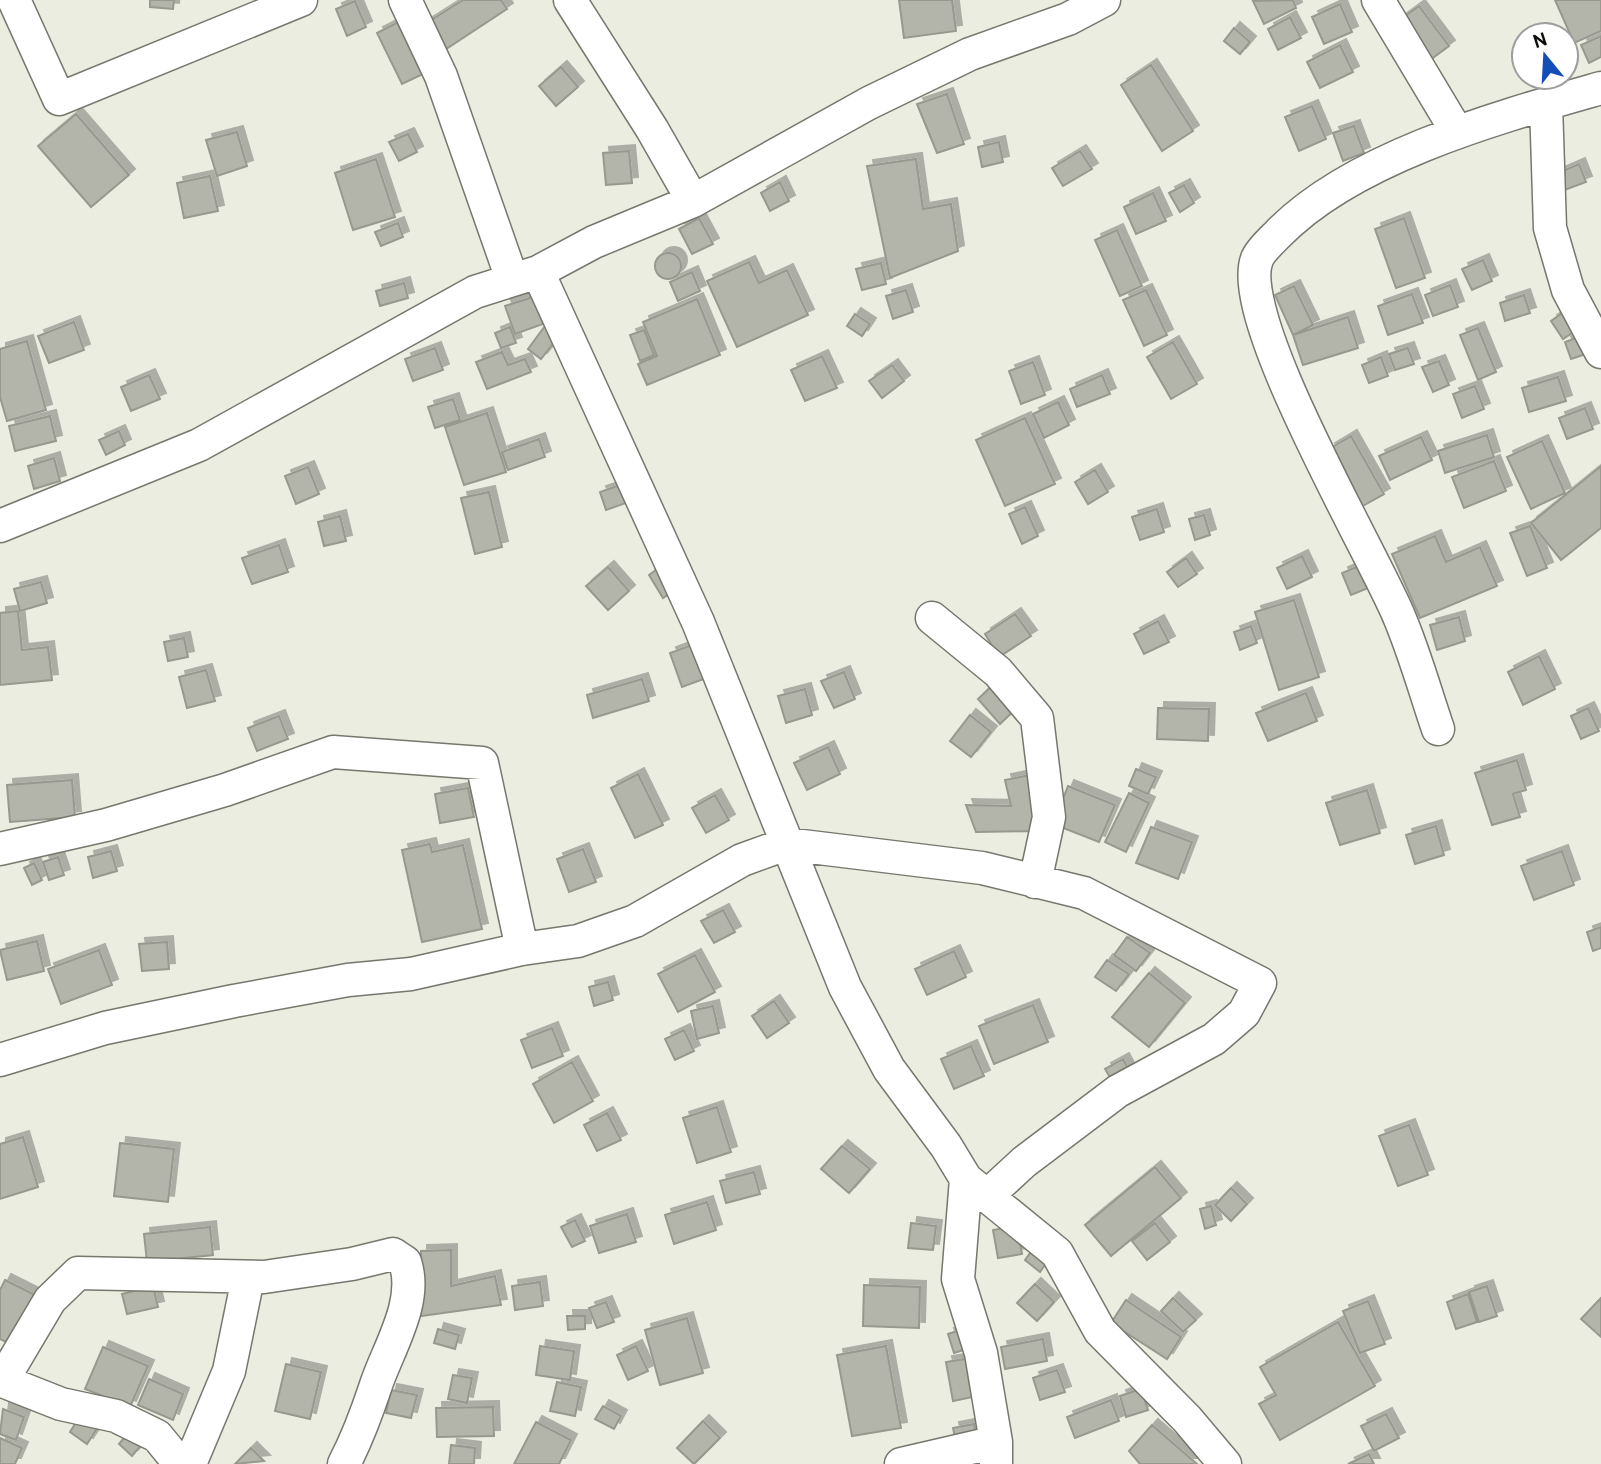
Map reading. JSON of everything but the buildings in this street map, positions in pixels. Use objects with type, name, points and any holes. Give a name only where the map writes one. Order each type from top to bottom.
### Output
[{"type":"street","points":[[14,0],[59,99],[301,0]]},
{"type":"street","points":[[405,0],[441,76],[525,275],[556,317],[683,586],[845,987],[870,1036],[976,1188],[1057,1253],[1100,1331],[1187,1419],[1225,1464]]},
{"type":"street","points":[[570,0],[652,129],[692,201]]},
{"type":"street","points":[[0,526],[200,445],[464,298],[525,275],[594,242],[692,201],[869,103],[970,54],[1068,19],[1104,0]]},
{"type":"street","points":[[1378,0],[1457,132]]},
{"type":"street","points":[[1438,729],[1399,615],[1300,420],[1254,287],[1257,259],[1298,214],[1384,163],[1457,132],[1601,88]]},
{"type":"street","points":[[1546,104],[1550,228],[1568,290],[1601,352]]},
{"type":"street","points":[[932,618],[998,672],[1037,718],[1049,817],[1035,882]]},
{"type":"street","points":[[0,849],[106,825],[225,790],[333,752],[482,763],[522,949]]},
{"type":"street","points":[[0,1060],[117,1026],[348,980],[411,974],[522,949],[578,941],[635,921],[742,860],[786,844],[982,868],[1084,893],[1261,983],[1244,1013],[1214,1039],[1118,1091],[1024,1162],[976,1188]]},
{"type":"street","points":[[901,1464],[996,1453],[981,1353],[958,1279],[976,1188]]},
{"type":"street","points":[[180,1464],[157,1436],[116,1416],[61,1404],[1,1381],[50,1300],[78,1273],[248,1278],[321,1269],[393,1254],[405,1262],[409,1273],[398,1330],[359,1437],[344,1464]]},
{"type":"street","points":[[190,1464],[229,1371],[248,1278]]}]
